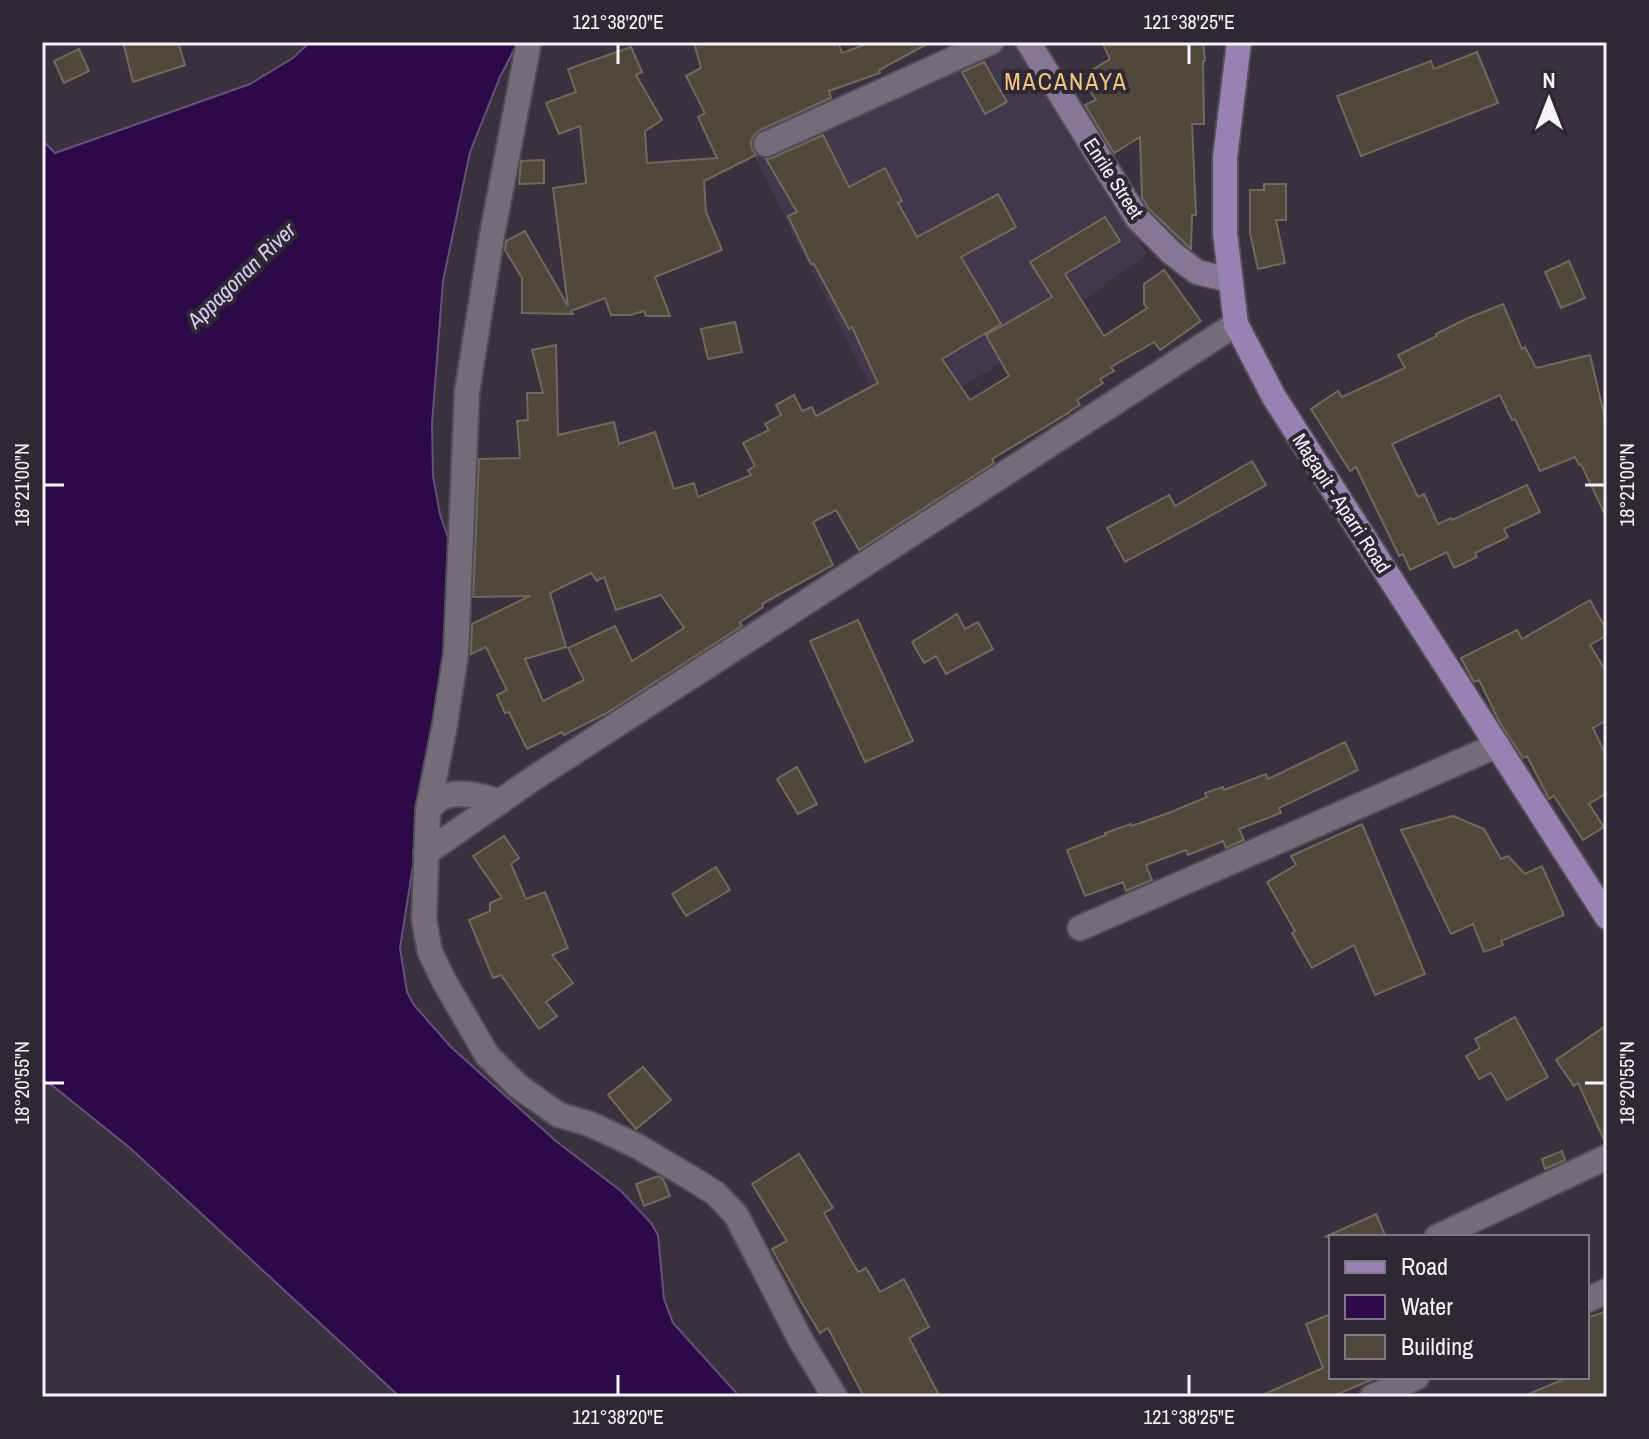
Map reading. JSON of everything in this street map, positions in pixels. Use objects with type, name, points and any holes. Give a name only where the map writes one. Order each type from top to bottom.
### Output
[{"type":"main road","name":"Magapit - Aparri Road","points":[[1239,42],[1225,158],[1225,233],[1236,324],[1274,397],[1607,917]]},
{"type":"street","points":[[529,42],[492,235],[467,392],[456,653],[428,810],[424,920],[430,952],[487,1055],[518,1086],[559,1115],[590,1124],[637,1146],[715,1193],[736,1215],[800,1339],[835,1397]]},
{"type":"street","points":[[766,144],[991,42]]},
{"type":"street","name":"Enrile Street","points":[[1028,42],[1137,218],[1172,253],[1197,272],[1230,280]]},
{"type":"street","points":[[426,853],[1236,324]]},
{"type":"street","points":[[1080,928],[1498,745]]},
{"type":"street","points":[[428,810],[438,800],[449,796],[481,796],[500,802]]},
{"type":"street","points":[[1441,1235],[1607,1157]]},
{"type":"street","points":[[1372,1397],[1412,1379]]},
{"type":"shaded area","points":[[1002,42],[1013,42],[1147,254],[989,371],[889,424],[754,156]]},
{"type":"water","name":"Appagonan River","points":[[310,42],[518,42],[500,77],[470,152],[443,281],[432,424],[433,476],[449,541],[447,649],[400,948],[407,992],[414,1005],[451,1047],[557,1142],[621,1191],[651,1223],[658,1235],[664,1299],[673,1323],[740,1397],[400,1397],[130,1148],[42,1080],[42,140],[55,153],[250,84],[293,58]]},
{"type":"building","points":[[123,42],[178,42],[185,65],[133,82]]},
{"type":"building","points":[[694,42],[838,42],[842,53],[872,42],[931,42],[879,70],[880,73],[829,91],[831,98],[760,130],[751,142],[756,155],[704,181],[706,212],[722,250],[655,277],[670,316],[646,316],[644,311],[611,315],[605,298],[571,311],[573,314],[522,313],[522,278],[505,250],[506,241],[525,231],[568,306],[553,188],[586,183],[580,126],[559,134],[546,103],[576,92],[568,69],[631,47],[642,72],[636,75],[662,120],[645,131],[647,163],[717,158],[698,117],[705,113],[686,76],[701,68]]},
{"type":"building","points":[[1102,42],[1203,42],[1204,124],[1192,124],[1196,215],[1192,215],[1191,249],[1149,209],[1142,198],[1140,137],[1114,153],[1085,105],[1096,100],[1081,77],[1110,59]]},
{"type":"building","points":[[79,49],[89,71],[64,83],[54,61]]},
{"type":"building","points":[[1477,52],[1498,103],[1361,156],[1337,96],[1431,61],[1434,69]]},
{"type":"building","points":[[984,62],[1007,102],[985,114],[962,72]]},
{"type":"building","points":[[823,135],[849,187],[885,168],[902,201],[898,203],[917,237],[998,194],[1016,227],[961,257],[1001,324],[942,359],[970,400],[1009,376],[986,335],[1052,297],[1030,262],[1105,217],[1120,241],[1065,274],[1104,336],[1147,308],[1144,304],[1144,284],[1164,270],[1201,321],[1160,350],[1154,342],[1111,367],[1114,371],[1100,379],[1103,383],[1077,400],[1080,405],[992,459],[994,463],[859,550],[836,510],[813,522],[833,565],[762,604],[763,607],[740,622],[742,626],[607,713],[564,735],[562,732],[527,749],[497,695],[507,690],[486,647],[471,654],[472,624],[530,596],[473,597],[479,459],[520,458],[517,421],[528,420],[527,393],[543,393],[532,350],[556,345],[558,435],[614,422],[619,444],[655,432],[674,489],[694,483],[698,497],[751,475],[748,470],[755,466],[743,443],[769,430],[765,424],[781,415],[776,405],[794,395],[802,411],[812,407],[816,416],[878,383],[852,327],[849,329],[814,264],[811,264],[788,216],[797,212],[766,159]],"holes":[[[591,573],[597,581],[604,577],[616,610],[661,595],[684,628],[632,661],[615,626],[568,648],[584,680],[543,701],[525,659],[566,647],[550,593]]]},
{"type":"building","points":[[544,160],[544,183],[519,184],[521,161]]},
{"type":"building","points":[[1264,184],[1286,184],[1286,220],[1276,220],[1285,263],[1258,269],[1250,233],[1250,190],[1264,190]]},
{"type":"building","points":[[1569,261],[1585,298],[1561,308],[1545,272]]},
{"type":"building","points":[[1503,304],[1522,349],[1525,347],[1536,368],[1590,355],[1607,427],[1607,519],[1575,457],[1540,471],[1500,395],[1392,444],[1418,497],[1424,494],[1438,524],[1527,485],[1540,512],[1504,529],[1508,537],[1475,553],[1477,557],[1454,568],[1447,552],[1410,570],[1403,554],[1399,556],[1356,467],[1350,471],[1311,409],[1338,391],[1342,397],[1405,368],[1398,355],[1466,319]]},
{"type":"building","points":[[735,322],[742,352],[708,359],[701,329]]},
{"type":"building","points":[[1252,461],[1266,485],[1125,562],[1107,528],[1169,495],[1175,506]]},
{"type":"building","points":[[1590,600],[1607,631],[1607,635],[1590,645],[1607,673],[1607,720],[1593,728],[1607,758],[1607,793],[1589,804],[1604,827],[1583,840],[1554,796],[1549,799],[1527,756],[1523,758],[1500,723],[1479,680],[1474,682],[1461,658],[1517,630],[1522,639]]},
{"type":"building","points":[[957,614],[965,629],[978,622],[993,649],[946,674],[936,656],[924,663],[912,642]]},
{"type":"building","points":[[858,620],[913,741],[865,762],[810,641]]},
{"type":"building","points":[[1345,742],[1358,770],[1279,808],[1281,813],[1239,829],[1244,840],[1226,848],[1223,841],[1188,855],[1186,850],[1146,865],[1152,880],[1126,891],[1123,882],[1085,896],[1067,850],[1105,833],[1171,812],[1207,797],[1205,793],[1223,787],[1224,790],[1266,774],[1268,779]]},
{"type":"building","points":[[797,767],[817,804],[798,814],[777,779]]},
{"type":"building","points":[[1453,816],[1484,829],[1501,859],[1508,856],[1525,874],[1542,866],[1564,915],[1501,941],[1503,945],[1484,952],[1473,924],[1451,934],[1401,830]]},
{"type":"building","points":[[1362,824],[1425,974],[1375,995],[1354,945],[1312,968],[1267,882],[1296,865],[1291,856]]},
{"type":"building","points":[[504,836],[519,858],[511,864],[526,899],[545,892],[568,948],[552,955],[573,983],[546,1002],[557,1016],[539,1029],[501,975],[493,978],[469,920],[490,911],[490,903],[502,898],[473,856]]},
{"type":"building","points":[[716,867],[730,890],[686,916],[672,894]]},
{"type":"building","points":[[1515,1017],[1548,1077],[1507,1100],[1491,1073],[1479,1079],[1466,1056],[1480,1048],[1475,1039]]},
{"type":"building","points":[[1607,1025],[1605,1142],[1578,1083],[1574,1086],[1556,1060]]},
{"type":"building","points":[[643,1067],[671,1100],[636,1129],[608,1095]]},
{"type":"building","points":[[1562,1151],[1565,1160],[1545,1169],[1542,1159]]},
{"type":"building","points":[[799,1154],[833,1208],[824,1213],[858,1272],[866,1268],[880,1292],[904,1279],[929,1327],[909,1338],[940,1397],[864,1397],[828,1328],[820,1333],[803,1305],[772,1249],[787,1241],[752,1184]]},
{"type":"building","points":[[658,1176],[663,1179],[670,1196],[644,1206],[636,1184]]},
{"type":"building","points":[[1376,1214],[1385,1235],[1329,1235]]},
{"type":"building","points":[[1607,1311],[1607,1397],[1522,1397],[1564,1379],[1589,1379],[1589,1317]]},
{"type":"building","points":[[1329,1315],[1329,1379],[1373,1379],[1331,1397],[1258,1397],[1323,1368],[1306,1324]]},
{"type":"district","name":"MACANAYA","points":[[1066,81]]}]
